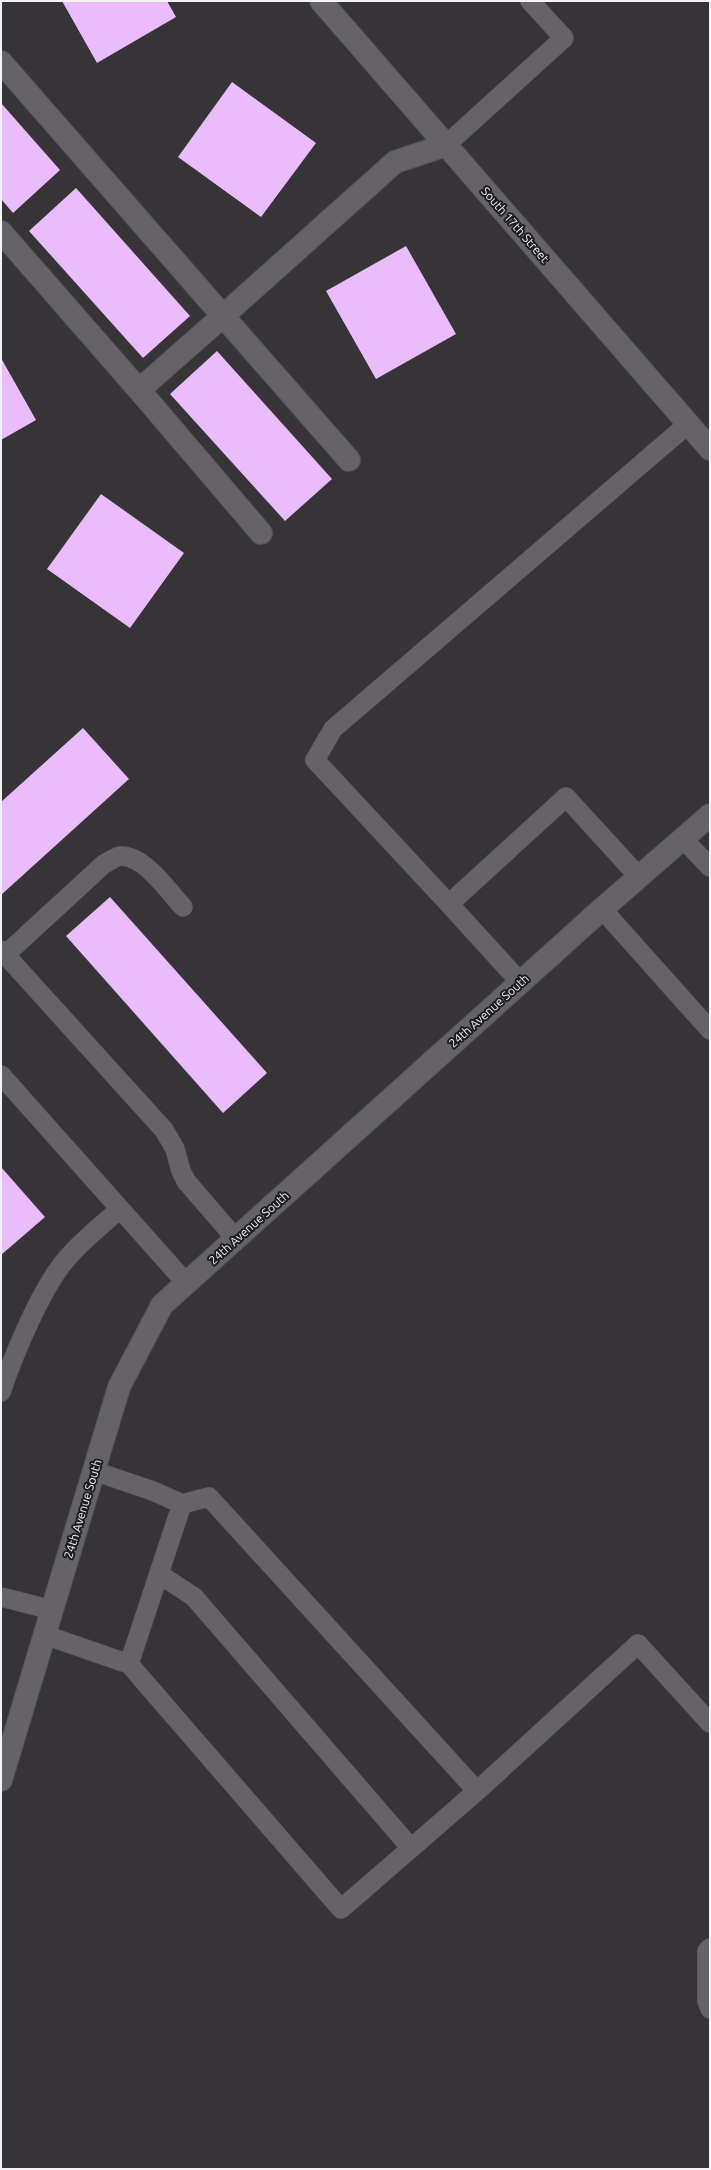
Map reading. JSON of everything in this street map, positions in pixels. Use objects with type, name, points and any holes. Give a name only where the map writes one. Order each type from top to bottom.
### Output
[{"type":"street","name":"South 17th Street","points":[[321,1],[710,449]]},
{"type":"street","points":[[1,62],[349,460]]},
{"type":"street","points":[[139,390],[395,162],[446,145]]},
{"type":"street","points":[[1,232],[261,533]]},
{"type":"street","name":"24th Avenue South","points":[[1,1780],[120,1387],[162,1305],[602,909],[710,815]]},
{"type":"lane","points":[[446,145],[564,38],[530,1]]},
{"type":"lane","points":[[521,983],[315,760],[333,729],[688,424]]},
{"type":"lane","points":[[449,904],[566,797],[639,877]]},
{"type":"lane","points":[[683,839],[710,867]]},
{"type":"lane","points":[[183,907],[145,865],[133,858],[120,856],[104,864],[3,953],[164,1130],[175,1149],[181,1171],[186,1181],[236,1239]]},
{"type":"lane","points":[[602,909],[710,1030]]},
{"type":"lane","points":[[1,1075],[186,1284]]},
{"type":"lane","points":[[1,1392],[6,1363],[58,1270],[69,1255],[120,1209]]},
{"type":"lane","points":[[94,1471],[154,1491],[182,1504],[209,1497],[477,1791]]},
{"type":"lane","points":[[129,1664],[182,1504]]},
{"type":"lane","points":[[159,1574],[194,1597],[411,1848]]},
{"type":"lane","points":[[1,1597],[52,1610]]},
{"type":"lane","points":[[45,1635],[129,1664],[340,1910],[477,1791],[638,1644],[710,1722]]},
{"type":"lane","points":[[710,1948],[707,1951],[707,2001],[710,2009]]},
{"type":"building","points":[[62,1],[167,1],[176,17],[97,63]]},
{"type":"building","points":[[232,82],[316,143],[261,217],[178,157]]},
{"type":"building","points":[[1,103],[60,170],[13,213],[1,199]]},
{"type":"building","points":[[76,188],[190,316],[143,358],[29,231]]},
{"type":"building","points":[[406,246],[456,334],[376,379],[326,291]]},
{"type":"building","points":[[217,351],[332,479],[285,521],[170,394]]},
{"type":"building","points":[[1,358],[36,420],[1,440]]},
{"type":"building","points":[[101,494],[184,553],[130,628],[47,569]]},
{"type":"building","points":[[83,728],[129,779],[1,895],[1,802]]},
{"type":"building","points":[[110,897],[267,1073],[223,1113],[66,936]]},
{"type":"building","points":[[1,1167],[45,1217],[1,1255]]}]
